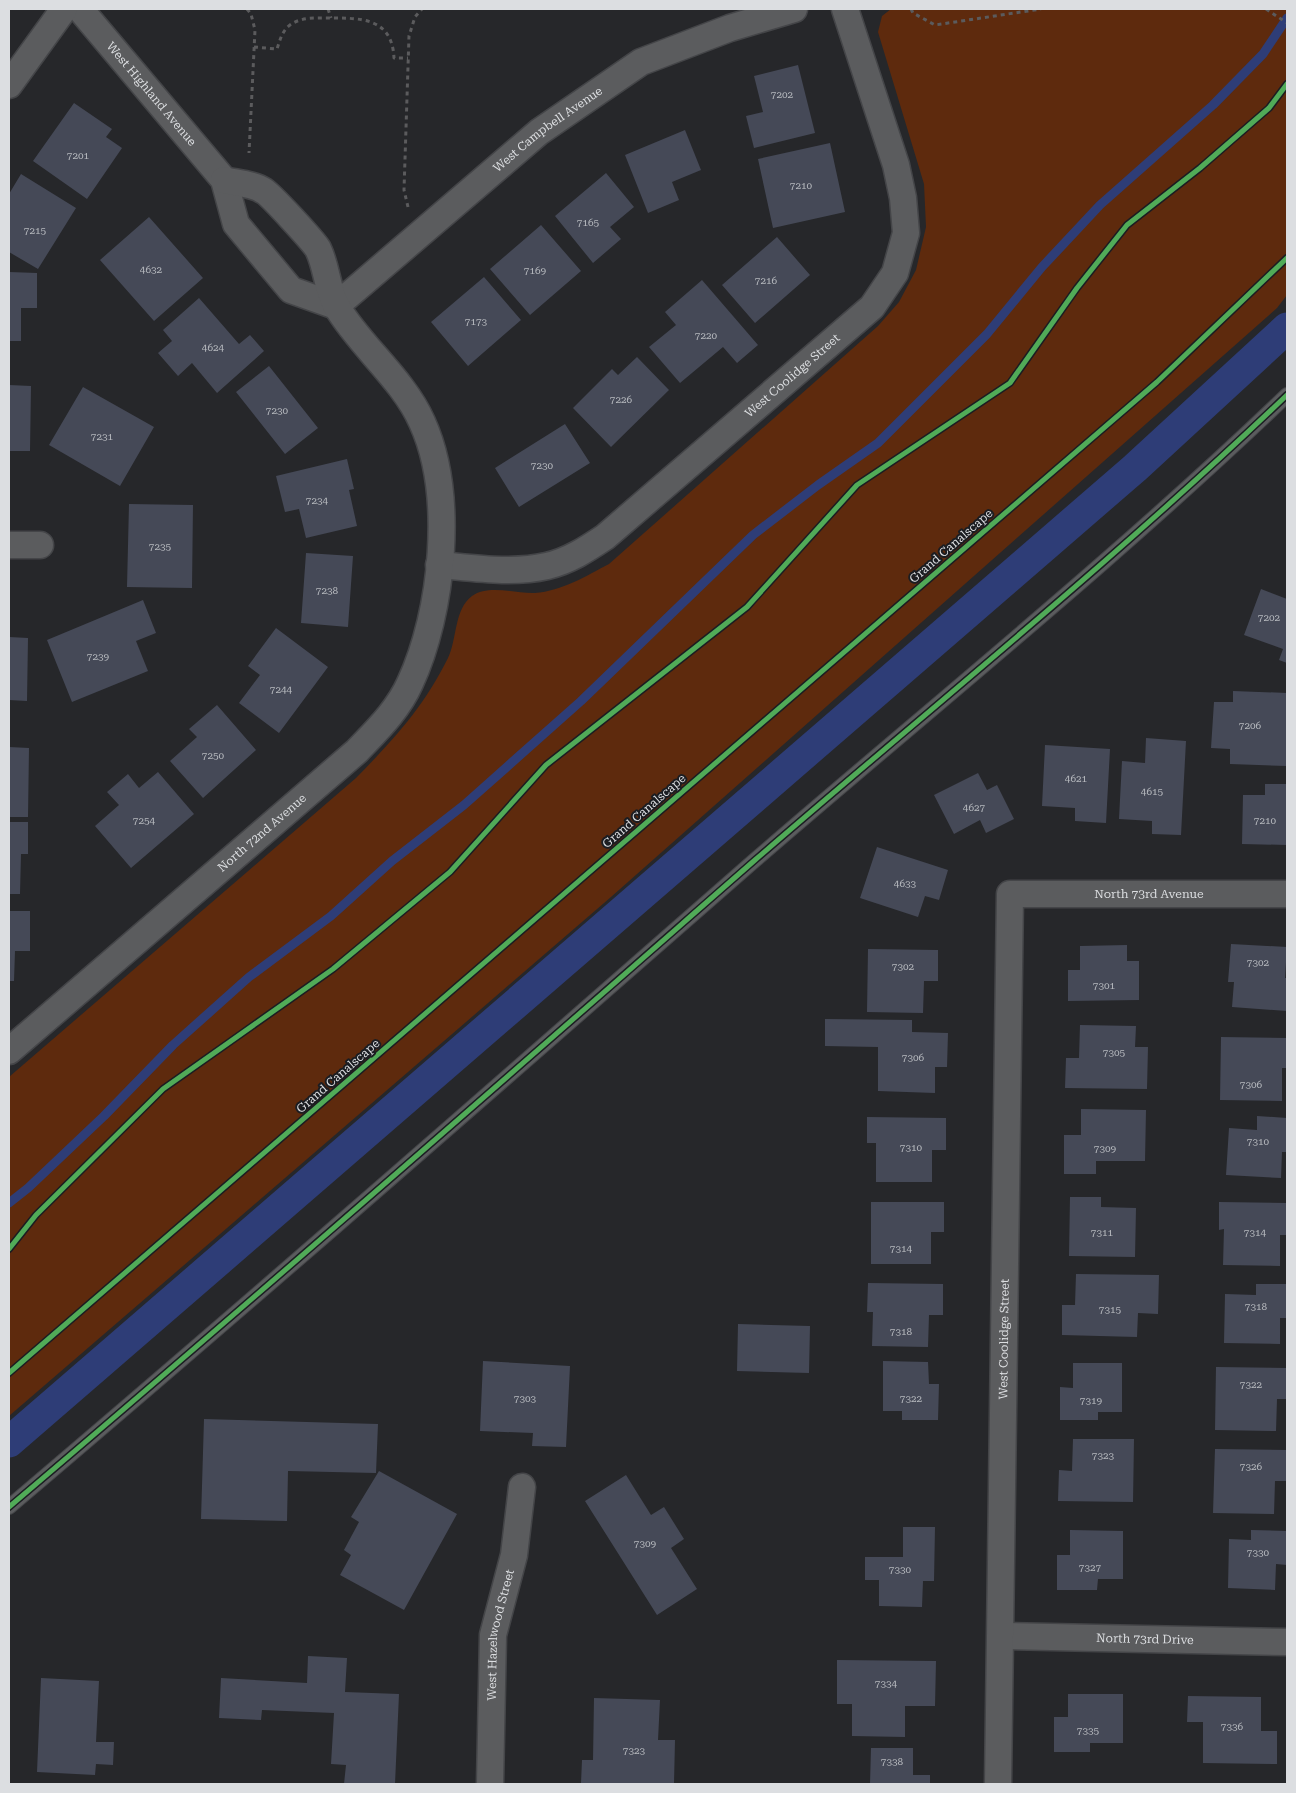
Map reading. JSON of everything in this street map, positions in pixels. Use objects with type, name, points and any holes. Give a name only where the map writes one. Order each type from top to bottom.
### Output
[{"type":"street","points":[[9,85],[64,9]]},
{"type":"street","name":"West Highland Avenue","points":[[80,9],[224,180],[236,224],[291,290],[336,306]]},
{"type":"street","name":"West Campbell Avenue","points":[[336,306],[539,132],[641,62],[730,28],[794,9]]},
{"type":"street","name":"West Coolidge Street","points":[[439,565],[518,569],[547,566],[578,554],[606,537],[872,308],[895,273],[906,233],[903,198],[896,165],[846,9]]},
{"type":"street","points":[[224,180],[264,190],[317,249],[336,306],[402,389],[425,429],[436,455],[440,486],[439,565]]},
{"type":"street","points":[[9,545],[40,545]]},
{"type":"street","name":"North 72nd Avenue","points":[[9,1050],[357,751],[390,717],[410,684],[428,636],[439,565]]},
{"type":"street","name":"West Coolidge Street","points":[[998,1784],[1010,894]]},
{"type":"street","name":"North 73rd Avenue","points":[[1010,894],[1287,894]]},
{"type":"street","name":"West Hazelwood Street","points":[[490,1784],[493,1635],[514,1555],[522,1487]]},
{"type":"street","name":"North 73rd Drive","points":[[1001,1636],[1287,1642]]},
{"type":"lane","points":[[9,1508],[383,1187],[757,859],[1193,484],[1287,395]]},
{"type":"path","points":[[247,9],[251,14],[255,30],[249,154]]},
{"type":"path","points":[[328,9],[331,18]]},
{"type":"path","points":[[408,207],[404,190],[409,36],[415,17],[422,9]]},
{"type":"path","points":[[911,9],[935,25],[1041,9]]},
{"type":"path","points":[[1266,9],[1287,23]]},
{"type":"path","points":[[254,47],[277,49],[281,35],[285,30],[303,18],[360,18],[387,32],[393,43],[394,58],[408,58]]},
{"type":"shaded area","points":[[891,9],[1287,9],[1287,295],[1277,308],[611,897],[9,1416],[9,1077],[370,764],[418,708],[438,676],[451,651],[462,609],[472,596],[479,592],[494,590],[528,593],[545,592],[574,582],[609,564],[878,326],[899,302],[916,270],[926,227],[924,184],[878,32],[882,16]]},
{"type":"building","points":[[798,65],[815,133],[754,148],[746,116],[763,112],[754,76]]},
{"type":"building","points":[[74,103],[112,129],[106,137],[122,148],[87,199],[33,161]]},
{"type":"building","points":[[685,130],[701,170],[672,182],[679,200],[648,213],[625,155]]},
{"type":"building","points":[[830,143],[845,212],[773,228],[758,159]]},
{"type":"building","points":[[606,173],[634,207],[610,227],[621,239],[593,263],[555,216]]},
{"type":"building","points":[[21,174],[76,208],[38,269],[9,252],[9,194]]},
{"type":"building","points":[[149,217],[203,278],[154,321],[100,260]]},
{"type":"building","points":[[541,225],[581,271],[530,315],[490,269]]},
{"type":"building","points":[[777,237],[810,275],[755,323],[722,285]]},
{"type":"building","points":[[9,272],[37,273],[37,308],[21,308],[21,341],[9,341]]},
{"type":"building","points":[[484,277],[521,320],[468,366],[431,322]]},
{"type":"building","points":[[702,280],[758,345],[737,363],[723,347],[680,383],[649,347],[676,325],[665,312]]},
{"type":"building","points":[[199,298],[239,344],[250,335],[264,351],[217,393],[192,363],[178,376],[158,353],[172,341],[163,330]]},
{"type":"building","points":[[637,357],[669,390],[611,447],[573,408],[612,369],[618,375]]},
{"type":"building","points":[[269,366],[318,428],[285,454],[236,392]]},
{"type":"building","points":[[9,385],[31,386],[30,451],[9,451]]},
{"type":"building","points":[[83,387],[154,427],[120,486],[49,445]]},
{"type":"building","points":[[565,424],[590,463],[519,507],[495,468]]},
{"type":"building","points":[[347,459],[354,489],[349,490],[357,526],[306,538],[299,509],[285,512],[276,476]]},
{"type":"building","points":[[129,504],[193,505],[192,588],[127,587]]},
{"type":"building","points":[[306,553],[353,556],[348,627],[301,623]]},
{"type":"building","points":[[1261,589],[1287,599],[1287,663],[1279,660],[1283,649],[1244,635]]},
{"type":"building","points":[[143,600],[156,633],[136,641],[148,671],[72,702],[47,640]]},
{"type":"building","points":[[276,628],[328,667],[279,733],[239,703],[260,675],[248,666]]},
{"type":"building","points":[[9,637],[28,638],[27,701],[9,700]]},
{"type":"building","points":[[1233,691],[1287,693],[1287,766],[1230,764],[1230,749],[1211,748],[1214,702],[1233,702]]},
{"type":"building","points":[[217,705],[256,750],[203,798],[170,761],[197,737],[189,729]]},
{"type":"building","points":[[1146,738],[1186,741],[1181,835],[1152,834],[1152,821],[1119,819],[1122,761],[1145,763]]},
{"type":"building","points":[[1045,745],[1110,749],[1106,823],[1075,821],[1075,808],[1042,806]]},
{"type":"building","points":[[9,747],[29,748],[28,817],[9,817]]},
{"type":"building","points":[[158,772],[194,814],[131,868],[95,826],[119,805],[107,792],[128,774],[139,788]]},
{"type":"building","points":[[978,773],[987,790],[997,785],[1014,819],[986,833],[980,820],[954,834],[934,795]]},
{"type":"building","points":[[1265,784],[1287,784],[1287,845],[1242,844],[1243,795],[1265,795]]},
{"type":"building","points":[[9,822],[28,822],[28,854],[21,854],[20,894],[9,894]]},
{"type":"building","points":[[877,847],[948,870],[939,900],[925,896],[918,917],[860,898]]},
{"type":"building","points":[[9,911],[30,911],[30,951],[15,951],[14,981],[9,981]]},
{"type":"building","points":[[1231,944],[1287,947],[1285,978],[1287,978],[1287,1011],[1232,1007],[1234,982],[1228,982]]},
{"type":"building","points":[[1127,945],[1127,961],[1139,961],[1139,1000],[1068,1001],[1068,970],[1080,970],[1080,946]]},
{"type":"building","points":[[868,949],[938,950],[938,981],[924,981],[923,1013],[867,1012]]},
{"type":"building","points":[[825,1019],[912,1020],[912,1032],[948,1033],[947,1067],[935,1067],[935,1093],[878,1091],[878,1047],[825,1046]]},
{"type":"building","points":[[1080,1025],[1136,1026],[1135,1047],[1148,1047],[1147,1089],[1065,1088],[1066,1058],[1079,1058]]},
{"type":"building","points":[[1221,1037],[1287,1038],[1287,1068],[1282,1068],[1282,1101],[1220,1100]]},
{"type":"building","points":[[1081,1109],[1146,1110],[1145,1161],[1096,1161],[1096,1174],[1064,1174],[1064,1135],[1081,1135]]},
{"type":"building","points":[[1257,1116],[1287,1118],[1287,1152],[1282,1152],[1281,1178],[1226,1175],[1229,1128],[1257,1130]]},
{"type":"building","points":[[867,1117],[946,1118],[946,1150],[932,1150],[932,1182],[876,1182],[876,1143],[867,1143]]},
{"type":"building","points":[[1070,1197],[1101,1197],[1101,1207],[1136,1208],[1135,1257],[1069,1256]]},
{"type":"building","points":[[871,1202],[944,1202],[944,1232],[931,1232],[931,1264],[871,1264]]},
{"type":"building","points":[[1219,1202],[1287,1203],[1287,1235],[1280,1235],[1280,1266],[1223,1265],[1224,1229],[1219,1230]]},
{"type":"building","points":[[1076,1274],[1159,1275],[1158,1314],[1138,1313],[1137,1337],[1062,1335],[1062,1305],[1075,1305]]},
{"type":"building","points":[[868,1283],[943,1284],[943,1315],[929,1315],[928,1347],[872,1346],[873,1312],[867,1312]]},
{"type":"building","points":[[1256,1284],[1287,1284],[1287,1318],[1280,1318],[1280,1344],[1224,1343],[1225,1294],[1256,1295]]},
{"type":"building","points":[[738,1324],[810,1326],[809,1373],[737,1371]]},
{"type":"building","points":[[483,1361],[570,1366],[566,1447],[532,1446],[533,1433],[480,1431]]},
{"type":"building","points":[[883,1361],[928,1362],[929,1384],[939,1384],[938,1420],[902,1420],[902,1411],[883,1411]]},
{"type":"building","points":[[1073,1363],[1122,1363],[1122,1412],[1098,1412],[1098,1420],[1060,1420],[1060,1387],[1073,1388]]},
{"type":"building","points":[[1216,1367],[1287,1368],[1287,1399],[1277,1399],[1276,1431],[1215,1430]]},
{"type":"building","points":[[204,1419],[378,1424],[376,1473],[288,1471],[287,1521],[201,1519]]},
{"type":"building","points":[[1073,1439],[1134,1439],[1133,1502],[1058,1501],[1059,1470],[1072,1471]]},
{"type":"building","points":[[1215,1449],[1287,1450],[1287,1481],[1275,1481],[1274,1514],[1213,1513]]},
{"type":"building","points":[[379,1471],[457,1514],[404,1610],[340,1575],[351,1555],[344,1550],[359,1522],[351,1517]]},
{"type":"building","points":[[626,1475],[651,1515],[664,1507],[684,1539],[671,1548],[697,1589],[657,1615],[585,1501]]},
{"type":"building","points":[[903,1527],[935,1527],[934,1581],[923,1581],[922,1607],[879,1606],[879,1580],[865,1580],[865,1557],[903,1557]]},
{"type":"building","points":[[1070,1530],[1123,1531],[1123,1579],[1098,1579],[1097,1590],[1057,1590],[1057,1555],[1070,1555]]},
{"type":"building","points":[[1251,1530],[1287,1531],[1287,1565],[1276,1564],[1275,1590],[1228,1588],[1229,1539],[1251,1540]]},
{"type":"building","points":[[308,1656],[347,1658],[345,1692],[399,1694],[395,1784],[344,1784],[346,1765],[331,1764],[334,1713],[262,1710],[261,1720],[219,1718],[221,1678],[307,1683]]},
{"type":"building","points":[[837,1660],[936,1661],[935,1706],[905,1706],[905,1737],[852,1736],[852,1704],[837,1704]]},
{"type":"building","points":[[41,1678],[99,1681],[96,1742],[114,1742],[113,1765],[96,1764],[95,1775],[37,1772]]},
{"type":"building","points":[[1068,1694],[1123,1694],[1123,1743],[1090,1743],[1090,1752],[1054,1752],[1054,1717],[1068,1717]]},
{"type":"building","points":[[1188,1696],[1261,1697],[1261,1731],[1277,1731],[1277,1764],[1203,1763],[1203,1722],[1187,1722]]},
{"type":"building","points":[[594,1698],[660,1700],[658,1740],[675,1740],[674,1784],[581,1783],[582,1760],[593,1760]]},
{"type":"building","points":[[871,1748],[913,1748],[913,1775],[930,1775],[930,1784],[870,1784]]},
{"type":"waterway","points":[[9,1203],[28,1188],[104,1116],[173,1045],[249,977],[331,916],[392,861],[464,805],[581,701],[753,535],[818,485],[878,443],[987,334],[1042,267],[1100,205],[1213,105],[1263,54],[1287,18]]},
{"type":"waterway","points":[[9,1442],[1135,468],[1287,328]]},
{"type":"cycle path","points":[[9,1249],[36,1215],[163,1089],[333,969],[450,872],[546,765],[747,607],[857,485],[1010,383],[1077,288],[1127,225],[1200,168],[1269,108],[1287,84]]},
{"type":"cycle path","name":"Grand Canalscape","points":[[9,1373],[1157,382],[1287,258]]},
{"type":"cycle path","points":[[9,1507],[290,1266],[755,860],[1091,573],[1287,395]]}]
